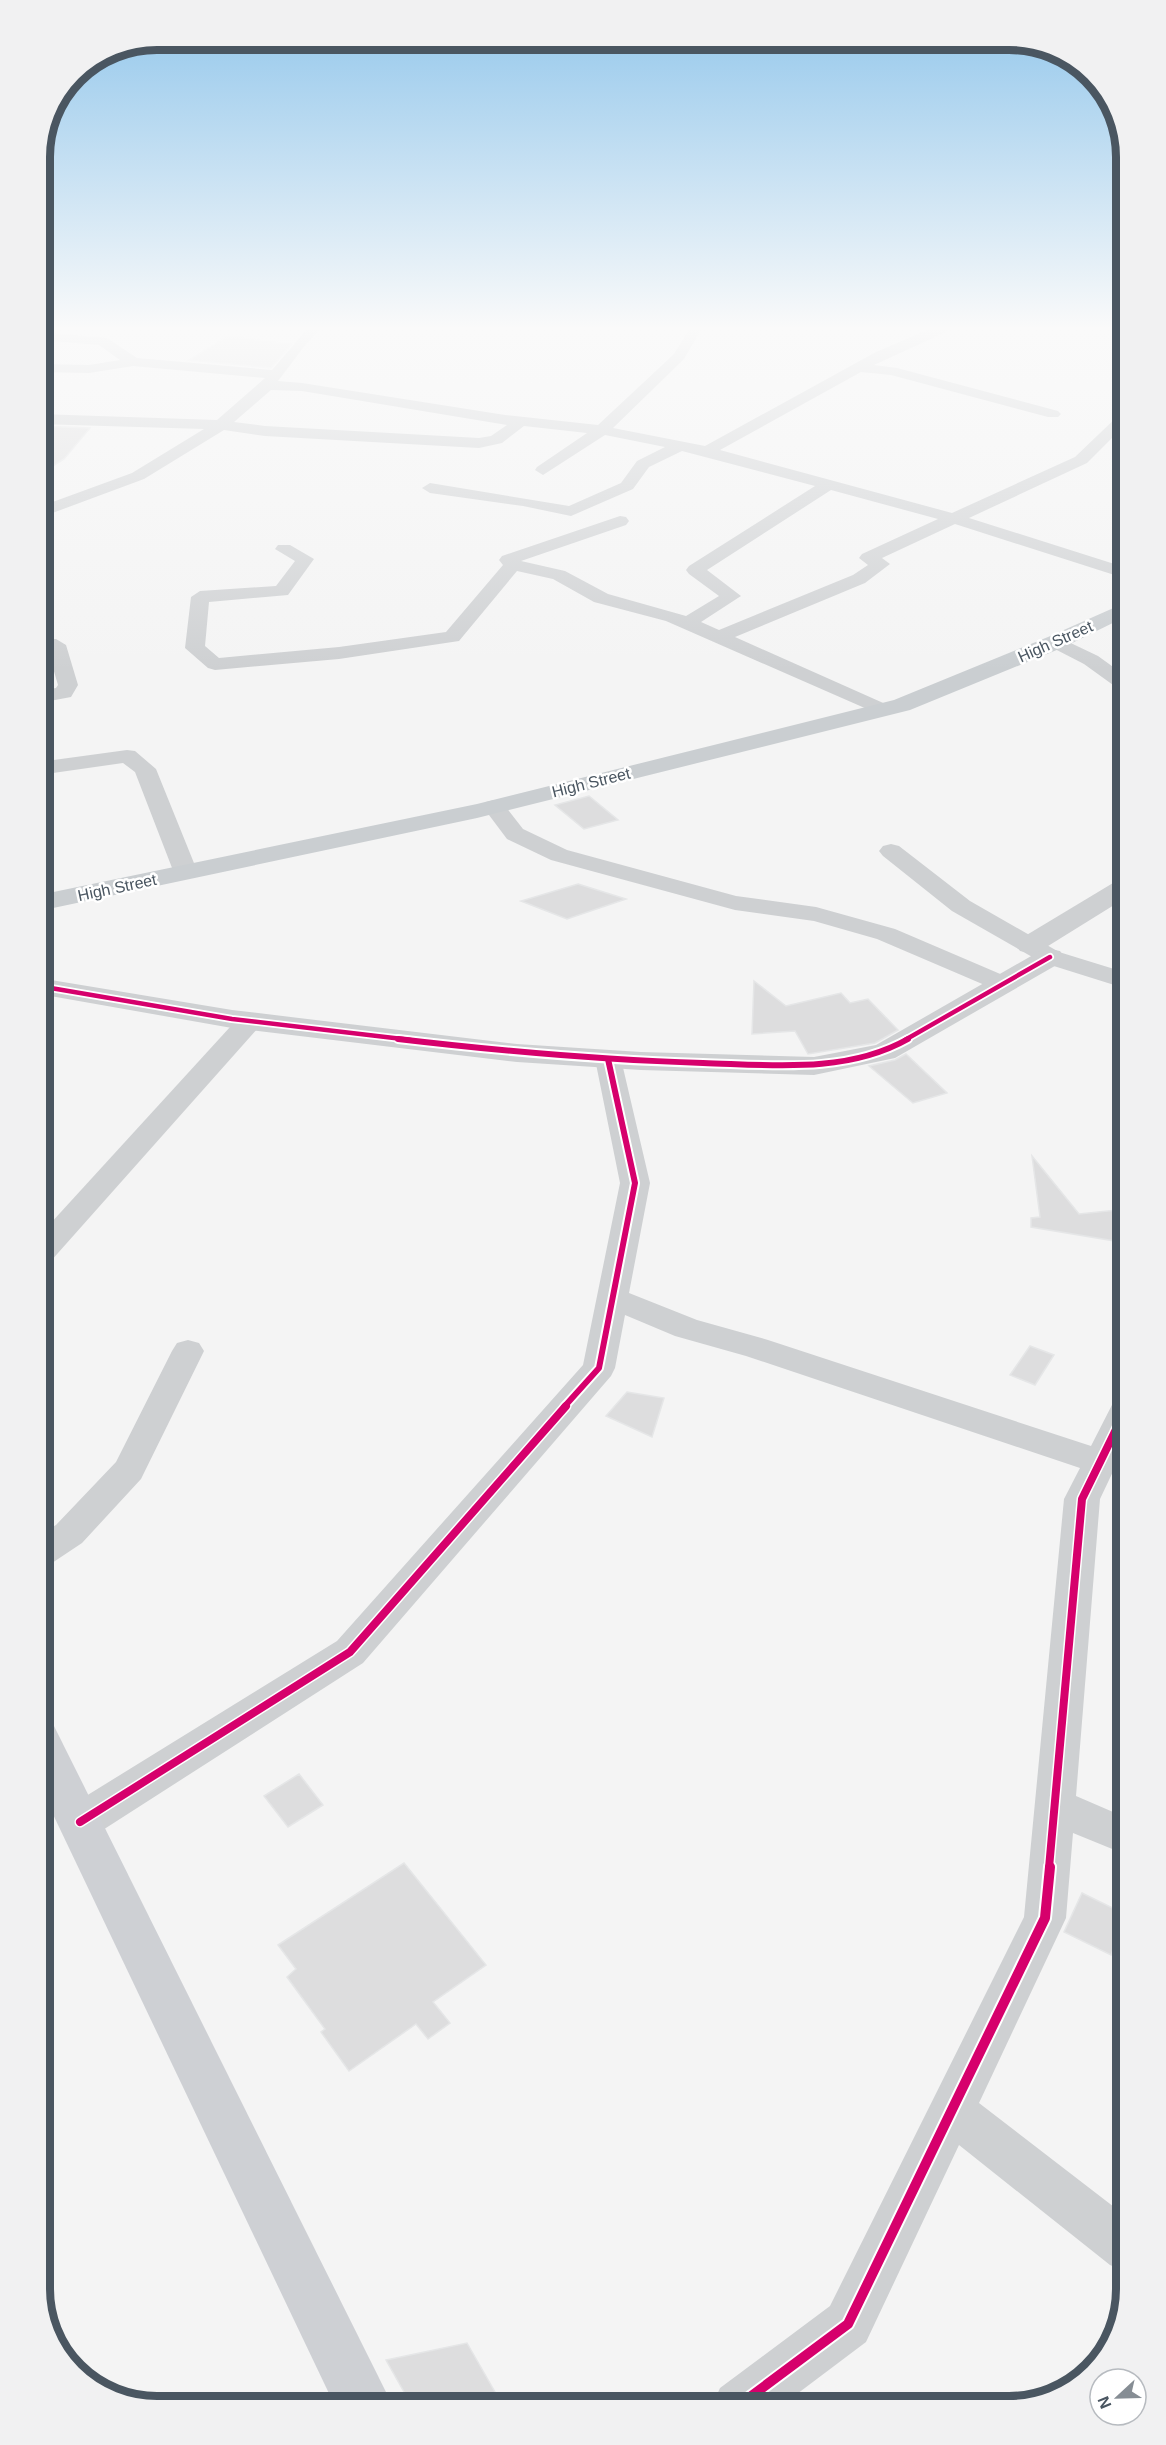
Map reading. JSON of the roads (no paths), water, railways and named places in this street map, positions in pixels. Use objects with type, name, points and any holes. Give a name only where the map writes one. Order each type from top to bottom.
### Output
[{"type":"main road","name":"High Street","points":[[50,901],[494,807],[902,705],[1056,642],[1116,613]]},
{"type":"main road","points":[[50,1761],[360,2395]]},
{"type":"street","points":[[50,509],[138,476],[193,442]]},
{"type":"street","points":[[463,442],[484,442]]},
{"type":"street","points":[[543,470],[584,442]]},
{"type":"street","points":[[666,442],[707,451],[956,519],[1116,570]]},
{"type":"street","points":[[707,451],[723,442]]},
{"type":"street","points":[[721,636],[860,579],[881,564],[868,558],[956,519],[1024,484],[1081,460],[1099,442]]},
{"type":"street","points":[[430,488],[523,501],[572,511],[627,486],[643,464],[681,445]]},
{"type":"street","points":[[687,623],[732,596],[695,570],[826,486]]},
{"type":"street","points":[[620,521],[508,560],[513,565],[559,575],[601,598],[687,623],[721,636],[883,710]]},
{"type":"street","points":[[284,549],[305,559],[282,591],[200,597],[195,648],[215,664],[339,653],[452,637],[513,565]]},
{"type":"street","points":[[1056,642],[1091,660],[1116,678]]},
{"type":"street","points":[[50,645],[56,645],[68,685],[64,693],[50,695]]},
{"type":"street","points":[[50,766],[127,756],[146,769],[186,873]]},
{"type":"street","points":[[494,807],[515,834],[559,855],[735,903],[816,914],[886,934],[1003,984]]},
{"type":"street","points":[[891,851],[961,906],[1040,951],[1116,977]]},
{"type":"street","points":[[50,988],[250,1021],[517,1053],[608,1059],[814,1066],[885,1052],[1003,984],[1040,951],[1116,894]]},
{"type":"street","points":[[50,1243],[250,1021]]},
{"type":"street","points":[[80,1822],[350,1652],[599,1368],[635,1183],[608,1059]]},
{"type":"street","points":[[613,1298],[686,1328],[768,1351],[1101,1462]]},
{"type":"street","points":[[50,1546],[69,1534],[129,1470],[188,1351]]},
{"type":"street","points":[[752,2396],[848,2324],[1045,1918],[1082,1499],[1116,1430]]},
{"type":"street","points":[[1055,1806],[1116,1832]]},
{"type":"street","points":[[952,2111],[1116,2239]]}]
